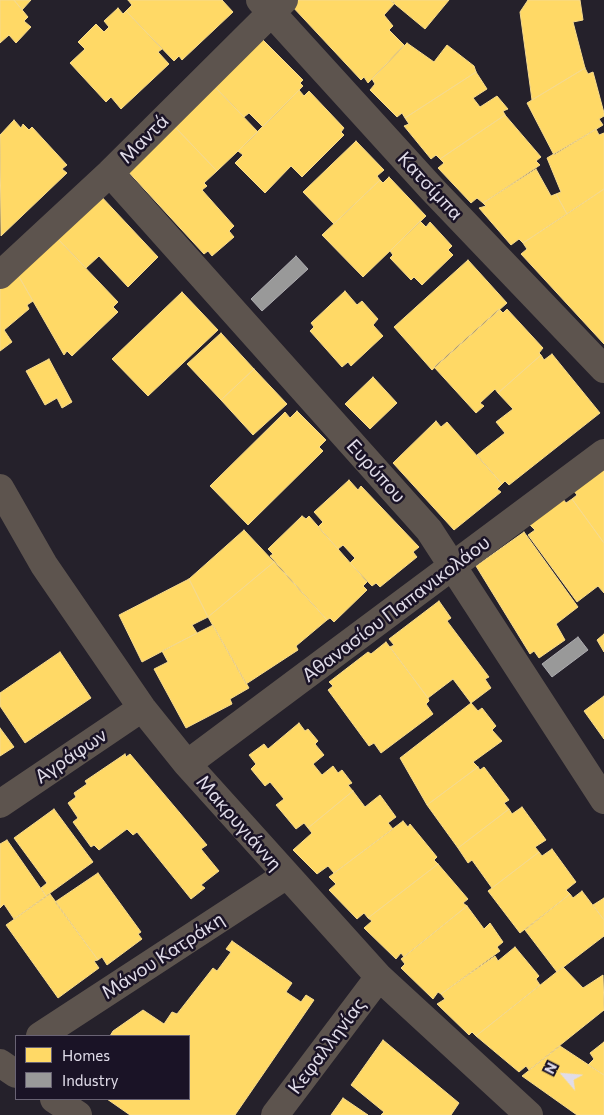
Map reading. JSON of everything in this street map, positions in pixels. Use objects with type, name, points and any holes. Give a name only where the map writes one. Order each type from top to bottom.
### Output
[{"type":"street","name":"Μαντά","points":[[0,276],[110,173],[272,4]]},
{"type":"street","name":"Κατσίμπα","points":[[272,4],[432,189],[604,369]]},
{"type":"street","name":"Ευρύπου","points":[[110,173],[429,530],[604,800]]},
{"type":"street","name":"Αθανασίου Παπανικολάου","points":[[187,764],[604,453]]},
{"type":"street","name":"Μακρυγιάννη","points":[[0,488],[44,565],[142,708],[187,764],[379,977],[519,1112]]},
{"type":"street","name":"Αγράφων","points":[[0,804],[142,708]]},
{"type":"street","name":"Μάνου Κατράκη","points":[[42,1035],[286,876]]},
{"type":"street","name":"Κεφαλληνίας","points":[[276,1115],[379,977]]},
{"type":"street","points":[[15,1053],[0,1063],[15,1073]]},
{"type":"street","points":[[56,1100],[78,1115]]},
{"type":"building: Homes","points":[[0,0],[14,0],[28,17],[24,21],[31,27],[16,43],[9,35],[0,43]]},
{"type":"building: Homes","points":[[14,0],[31,0],[22,10]]},
{"type":"building: Homes","points":[[128,0],[222,0],[233,12],[182,60],[179,56],[174,61],[126,11],[132,5]]},
{"type":"building: Homes","points":[[294,0],[390,0],[395,3],[384,15],[393,26],[389,30],[404,45],[368,83],[364,77],[361,80],[290,4]]},
{"type":"building: Homes","points":[[390,0],[449,0],[425,29]]},
{"type":"building: Homes","points":[[528,0],[580,0],[583,20],[573,22],[585,68],[532,100],[520,12]]},
{"type":"building: Homes","points":[[118,8],[123,14],[126,11],[162,49],[158,52],[169,64],[121,109],[111,97],[106,102],[70,63],[85,49],[78,42],[96,24],[104,32],[109,27],[104,21]]},
{"type":"building: Homes","points":[[257,34],[303,80],[300,83],[303,86],[263,127],[249,113],[244,117],[213,85]]},
{"type":"building: Homes","points":[[407,43],[434,62],[447,45],[474,66],[476,72],[405,118],[402,113],[397,117],[370,90],[375,84],[372,79]]},
{"type":"building: Homes","points":[[585,68],[588,74],[593,72],[604,113],[604,116],[599,119],[603,125],[554,155],[527,103]]},
{"type":"building: Homes","points":[[476,72],[487,89],[473,98],[480,107],[497,96],[508,109],[503,111],[505,115],[440,159],[436,155],[431,159],[404,126],[409,124],[405,118]]},
{"type":"building: Homes","points":[[213,85],[258,132],[217,171],[174,126]]},
{"type":"building: Homes","points":[[299,90],[304,96],[309,91],[344,128],[341,132],[344,135],[302,177],[291,166],[265,193],[235,163],[243,155],[238,151]]},
{"type":"building: Homes","points":[[505,115],[541,157],[536,161],[540,165],[483,203],[477,198],[471,203],[438,168],[444,163],[440,159]]},
{"type":"building: Homes","points":[[14,120],[21,128],[23,124],[29,130],[32,127],[67,165],[62,169],[67,173],[1,236],[0,135]]},
{"type":"building: Homes","points":[[174,126],[217,171],[204,183],[207,186],[202,190],[234,226],[229,231],[234,237],[212,256],[208,251],[204,254],[123,166]]},
{"type":"building: Homes","points":[[596,129],[599,135],[604,133],[604,189],[567,214],[556,194],[561,192],[547,158]]},
{"type":"building: Homes","points":[[356,141],[384,170],[377,176],[380,180],[334,224],[303,192]]},
{"type":"building: Homes","points":[[536,169],[551,196],[556,194],[567,214],[523,243],[519,239],[511,245],[479,208],[486,206],[483,203]]},
{"type":"building: Homes","points":[[389,177],[426,216],[363,277],[322,235],[380,180],[383,183]]},
{"type":"building: Homes","points":[[604,189],[604,344],[521,254],[527,249],[523,243]]},
{"type":"building: Homes","points":[[98,193],[158,257],[128,287],[99,256],[86,268],[57,238]]},
{"type":"building: Homes","points":[[420,221],[426,227],[430,222],[452,246],[448,250],[453,255],[422,285],[414,277],[411,280],[390,258],[393,255],[390,251]]},
{"type":"building: Homes","points":[[57,238],[118,302],[113,307],[118,312],[72,356],[67,351],[64,355],[18,275]]},
{"type":"building: Homes","points":[[468,260],[507,303],[432,370],[394,327]]},
{"type":"building: Homes","points":[[18,275],[33,301],[27,305],[29,309],[4,330],[12,342],[0,351],[0,286]]},
{"type":"building: Homes","points":[[345,291],[357,305],[362,301],[378,319],[373,325],[383,336],[351,366],[348,362],[342,367],[310,331],[314,327],[311,323]]},
{"type":"building: Homes","points":[[182,292],[218,330],[148,396],[112,359]]},
{"type":"building: Homes","points":[[499,309],[503,313],[507,309],[543,348],[539,353],[541,355],[498,393],[495,389],[480,403],[484,406],[476,413],[434,367]]},
{"type":"building: Homes","points":[[221,333],[254,369],[221,400],[187,364]]},
{"type":"building: Homes","points":[[552,354],[600,413],[509,485],[505,481],[502,484],[477,455],[505,433],[496,422],[513,409],[498,393],[541,355],[544,360]]},
{"type":"building: Homes","points":[[49,359],[72,402],[62,408],[57,398],[45,405],[26,371]]},
{"type":"building: Homes","points":[[254,369],[287,404],[253,435],[221,400]]},
{"type":"building: Homes","points":[[373,377],[397,403],[370,429],[345,404]]},
{"type":"building: Homes","points":[[297,411],[326,440],[319,447],[323,451],[248,525],[210,486],[285,412],[290,418]]},
{"type":"building: Homes","points":[[436,421],[441,427],[447,422],[502,484],[497,489],[501,492],[454,530],[393,463]]},
{"type":"building: Homes","points":[[604,468],[604,543],[572,499],[577,495],[573,490]]},
{"type":"building: Homes","points":[[349,480],[358,490],[361,486],[419,547],[413,552],[417,557],[380,587],[376,583],[372,586],[350,563],[355,558],[343,545],[338,549],[318,527],[323,522],[314,512]]},
{"type":"building: Homes","points":[[563,499],[566,503],[572,499],[604,543],[604,593],[598,586],[577,602],[528,535],[535,530],[530,525]]},
{"type":"building: Homes","points":[[302,516],[306,519],[309,516],[367,582],[363,586],[367,590],[334,622],[330,618],[327,620],[270,556],[273,554],[268,549]]},
{"type":"building: Homes","points":[[244,530],[274,562],[208,617],[189,579]]},
{"type":"building: Homes","points":[[524,532],[578,607],[556,624],[565,640],[539,658],[534,651],[530,654],[476,566]]},
{"type":"building: Homes","points":[[274,562],[327,620],[296,646],[298,650],[246,684],[208,617]]},
{"type":"building: Homes","points":[[189,579],[208,617],[192,625],[197,633],[142,662],[119,615]]},
{"type":"building: Homes","points":[[439,601],[451,618],[447,621],[489,677],[485,679],[491,688],[471,703],[453,679],[428,698],[390,647],[394,645],[389,639]]},
{"type":"building: Homes","points":[[213,625],[249,688],[230,699],[232,704],[186,728],[154,669],[168,662],[162,651]]},
{"type":"building: Homes","points":[[604,634],[604,652],[597,640]]},
{"type":"building: Homes","points":[[386,642],[428,698],[429,701],[426,704],[433,714],[381,753],[374,743],[369,746],[328,690],[333,686],[329,682],[368,652],[371,654]]},
{"type":"building: Homes","points":[[60,652],[91,698],[25,743],[0,706],[0,693]]},
{"type":"building: Homes","points":[[604,696],[604,739],[584,711]]},
{"type":"building: Homes","points":[[471,703],[478,711],[482,708],[496,726],[492,730],[502,741],[473,762],[478,767],[427,805],[400,758]]},
{"type":"building: Homes","points":[[299,723],[305,731],[308,729],[318,741],[315,744],[324,755],[313,764],[322,775],[333,766],[338,773],[342,770],[352,783],[348,785],[353,791],[308,828],[304,823],[296,829],[276,805],[284,799],[270,782],[265,786],[251,769],[256,764],[249,755],[264,744],[268,749]]},
{"type":"building: Homes","points":[[0,728],[14,747],[0,756]]},
{"type":"building: Homes","points":[[125,754],[126,757],[130,754],[207,845],[201,849],[219,871],[201,885],[205,888],[191,899],[137,832],[133,835],[127,829],[99,850],[94,845],[91,847],[73,822],[78,818],[68,803],[76,797],[74,793],[87,784],[85,781]]},
{"type":"building: Homes","points":[[478,767],[480,770],[484,767],[509,800],[504,803],[509,809],[458,848],[427,805]]},
{"type":"building: Homes","points":[[353,791],[365,807],[380,795],[396,817],[388,823],[393,829],[334,873],[328,866],[317,874],[293,850],[312,833],[308,828]]},
{"type":"building: Homes","points":[[522,807],[546,840],[535,847],[539,852],[492,888],[472,860],[468,863],[458,848],[509,809],[512,814]]},
{"type":"building: Homes","points":[[54,809],[93,862],[46,896],[41,888],[47,883],[14,838]]},
{"type":"building: Homes","points":[[403,821],[408,827],[410,824],[437,857],[434,860],[438,864],[368,918],[364,913],[357,919],[329,890],[336,884],[329,877]]},
{"type":"building: Homes","points":[[7,840],[46,896],[14,919],[4,904],[0,908],[0,844]]},
{"type":"building: Homes","points":[[552,849],[576,882],[566,890],[570,894],[520,933],[488,891],[539,852],[542,856]]},
{"type":"building: Homes","points":[[438,864],[468,899],[463,903],[467,906],[404,957],[401,953],[396,959],[364,928],[372,921],[368,918]]},
{"type":"building: Homes","points":[[98,873],[141,932],[138,934],[142,939],[107,965],[102,957],[98,960],[55,902]]},
{"type":"building: Homes","points":[[582,891],[604,920],[604,936],[557,972],[525,930],[570,894],[573,898]]},
{"type":"building: Homes","points":[[50,894],[98,960],[94,961],[99,968],[58,998],[6,925]]},
{"type":"building: Homes","points":[[604,898],[604,920],[593,905]]},
{"type":"building: Homes","points":[[467,906],[484,929],[490,923],[503,942],[497,947],[500,951],[441,994],[438,992],[433,999],[401,968],[405,964],[401,959]]},
{"type":"building: Homes","points":[[232,941],[292,983],[286,992],[301,1002],[306,995],[314,1000],[235,1115],[130,1115],[108,1100],[190,1100],[190,1035],[111,1035],[113,1031],[143,1010],[164,1024],[172,1012],[177,1014],[213,968],[217,971],[231,952],[226,949]]},
{"type":"building: Homes","points":[[515,947],[539,976],[536,979],[540,985],[476,1036],[472,1032],[469,1035],[437,1004],[445,999],[441,994],[495,956],[498,961]]},
{"type":"building: Homes","points":[[563,967],[583,988],[603,975],[604,1010],[529,1070],[526,1066],[519,1072],[476,1036]]},
{"type":"building: Homes","points":[[383,1040],[459,1103],[451,1115],[381,1115],[384,1112],[351,1085]]},
{"type":"building: Homes","points":[[604,1042],[604,1075],[588,1065],[594,1059],[590,1053]]},
{"type":"building: Homes","points":[[560,1046],[604,1075],[604,1115],[577,1115],[522,1076]]},
{"type":"building: Homes","points":[[343,1098],[368,1115],[331,1115]]},
{"type":"building: Industry","points":[[296,256],[308,269],[262,311],[251,299]]},
{"type":"building: Industry","points":[[578,637],[588,650],[552,677],[542,664]]}]
